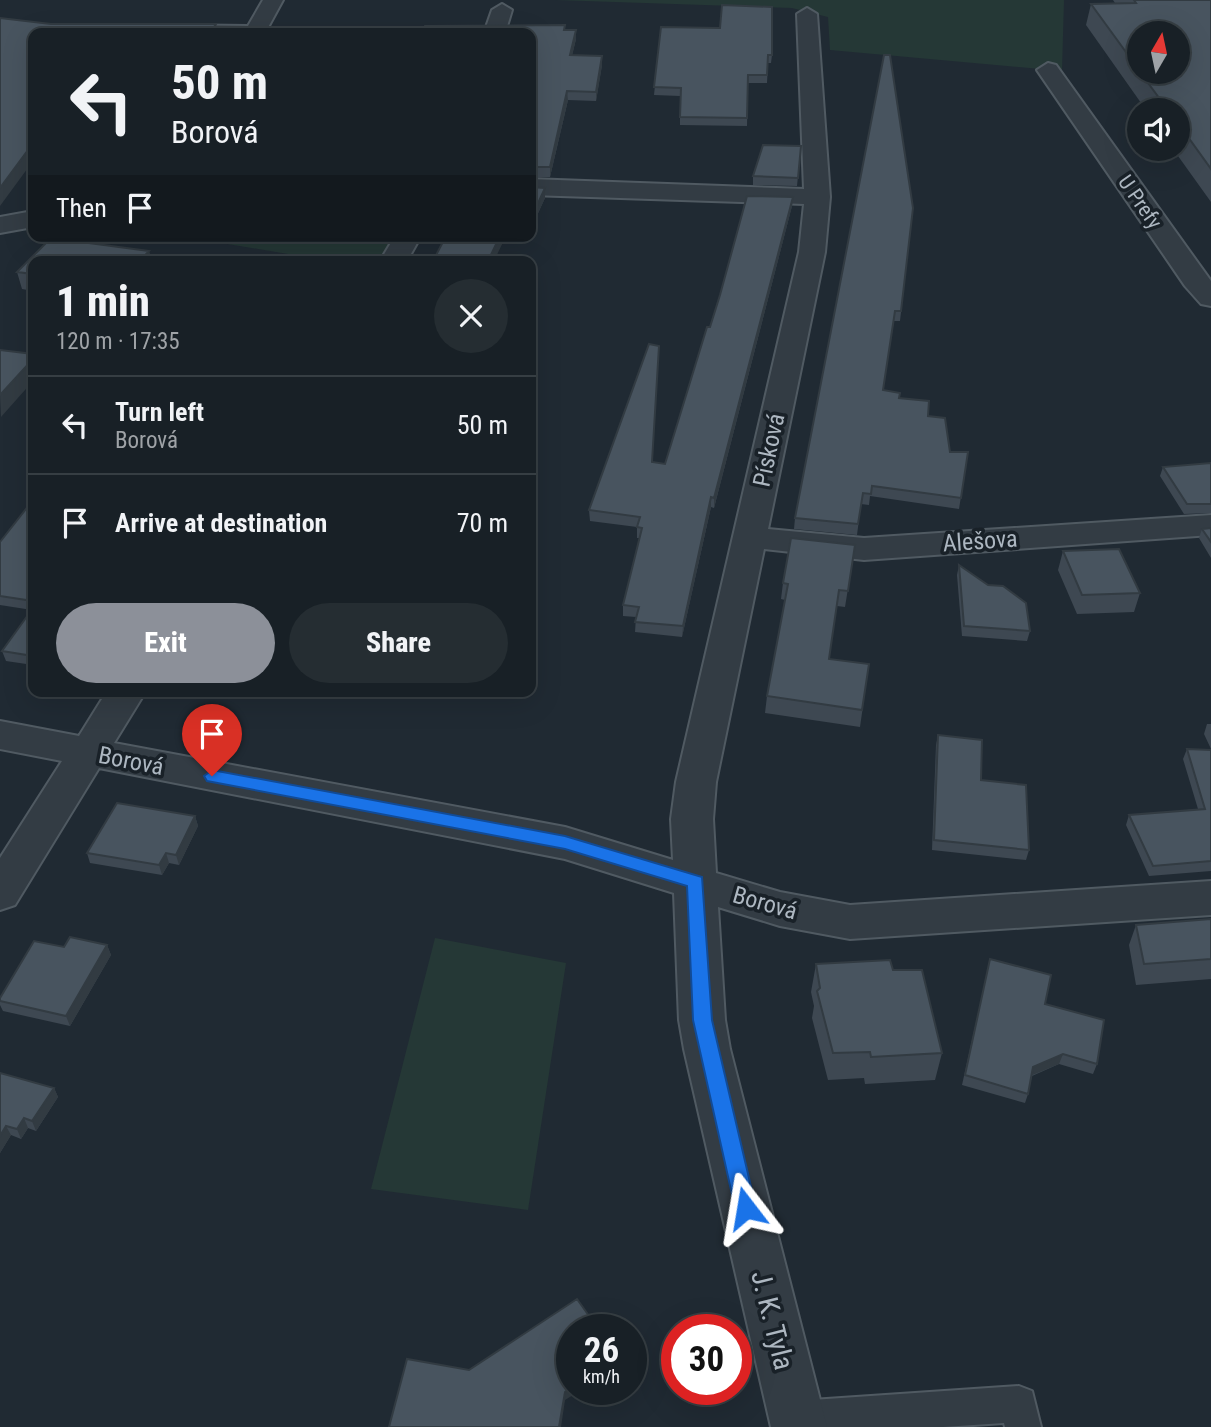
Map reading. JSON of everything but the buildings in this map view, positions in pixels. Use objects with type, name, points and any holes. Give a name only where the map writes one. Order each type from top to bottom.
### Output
[{"type":"street","points":[[258,28],[273,0]]},
{"type":"street","points":[[496,28],[502,10]]},
{"type":"street","name":"Písková","points":[[696,882],[692,819],[696,782],[812,252],[817,197],[807,14]]},
{"type":"street","name":"U Prefy","points":[[1048,70],[1195,281],[1211,299]]},
{"type":"street","points":[[536,187],[817,197]]},
{"type":"street","points":[[0,225],[28,220]]},
{"type":"street","name":"Alešova","points":[[750,537],[864,549],[1211,524]]},
{"type":"street","points":[[0,892],[123,697]]},
{"type":"street","name":"Borová","points":[[0,735],[565,843],[780,909],[850,922],[1211,898]]},
{"type":"street","name":"J. K. Tyla","points":[[696,882],[702,1020],[707,1049],[798,1423]]},
{"type":"lane","points":[[798,1423],[1019,1404],[1023,1427]]},
{"type":"green space","points":[[555,0],[1064,0],[1062,71],[830,50],[828,17],[792,8]]},
{"type":"green space","points":[[216,242],[391,242],[382,256],[300,256]]},
{"type":"green space","points":[[435,938],[566,963],[528,1210],[371,1189]]},
{"type":"route","points":[[212,776],[565,843],[600,851],[696,882],[702,1020],[746,1208]]}]
